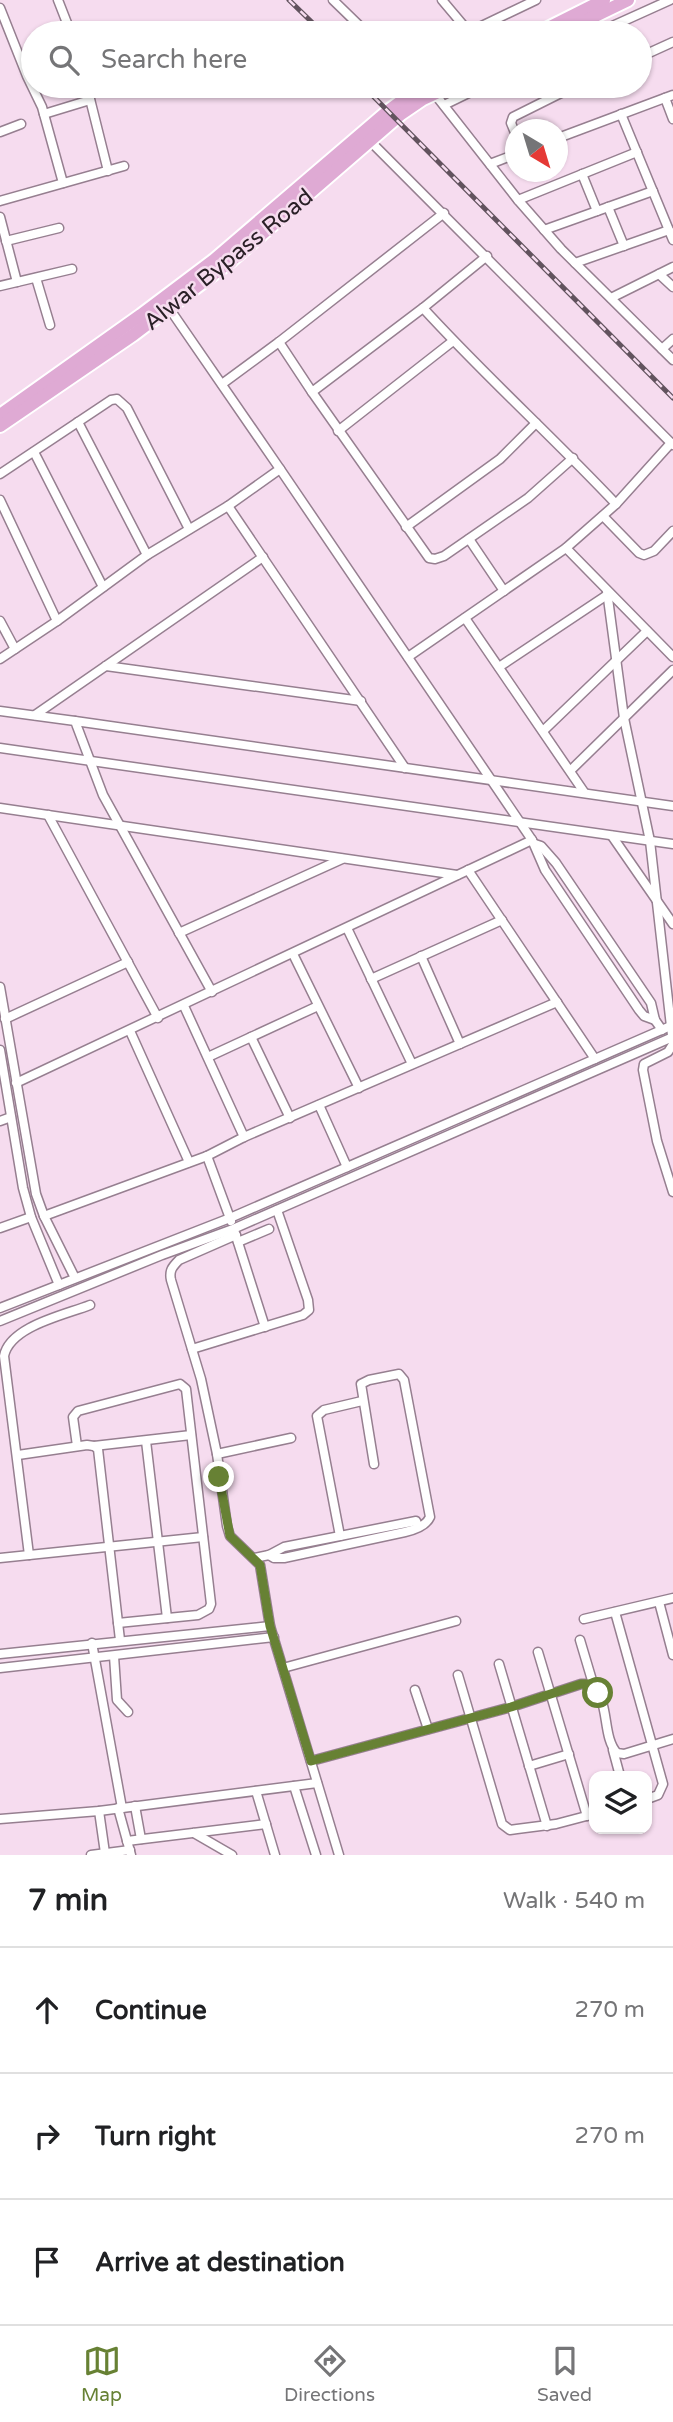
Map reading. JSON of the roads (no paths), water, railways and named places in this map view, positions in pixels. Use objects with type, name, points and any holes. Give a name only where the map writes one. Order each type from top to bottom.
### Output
[{"type":"main road","points":[[562,21],[604,0]]},
{"type":"main road","points":[[585,21],[628,0]]},
{"type":"main road","name":"Alwar Bypass Road","points":[[0,415],[214,260],[388,111],[411,98]]},
{"type":"main road","name":"Alwar Bypass Road","points":[[0,426],[169,308],[232,260],[417,98]]},
{"type":"street","points":[[58,0],[65,21]]},
{"type":"street","points":[[334,0],[355,21]]},
{"type":"street","points":[[442,0],[459,21]]},
{"type":"street","points":[[493,21],[536,0]]},
{"type":"street","points":[[624,21],[670,0]]},
{"type":"street","points":[[0,8],[21,56]]},
{"type":"street","points":[[652,52],[673,42]]},
{"type":"street","points":[[568,134],[669,96],[673,119]]},
{"type":"street","points":[[38,98],[63,183]]},
{"type":"street","points":[[44,114],[84,98]]},
{"type":"street","points":[[90,98],[108,171]]},
{"type":"street","points":[[434,98],[444,105],[544,230],[673,360]]},
{"type":"street","points":[[444,105],[458,98]]},
{"type":"street","points":[[512,119],[551,98]]},
{"type":"street","points":[[621,114],[673,240]]},
{"type":"street","points":[[0,132],[21,124]]},
{"type":"street","points":[[370,141],[672,444],[616,504],[566,548],[408,657]]},
{"type":"street","points":[[518,200],[637,152]]},
{"type":"street","points":[[490,164],[505,158]]},
{"type":"street","points":[[0,201],[124,166]]},
{"type":"street","points":[[582,174],[597,211]]},
{"type":"street","points":[[544,230],[653,191]]},
{"type":"street","points":[[608,207],[625,246]]},
{"type":"street","points":[[222,384],[444,213]]},
{"type":"street","points":[[0,217],[17,282]]},
{"type":"street","points":[[6,241],[59,228]]},
{"type":"street","points":[[575,263],[668,230]]},
{"type":"street","points":[[312,392],[486,257]]},
{"type":"street","points":[[611,298],[673,267]]},
{"type":"street","points":[[0,286],[72,269]]},
{"type":"street","points":[[659,274],[673,287]]},
{"type":"street","points":[[36,278],[50,326]]},
{"type":"street","points":[[169,308],[534,842],[545,870],[639,1010],[644,1016],[668,1027]]},
{"type":"street","points":[[423,308],[616,504]]},
{"type":"street","points":[[662,349],[673,339]]},
{"type":"street","points":[[338,430],[453,341]]},
{"type":"street","points":[[279,342],[429,558],[444,556],[547,484],[573,458]]},
{"type":"street","points":[[0,474],[111,400],[117,399],[122,401],[189,529]]},
{"type":"street","points":[[78,422],[147,555]]},
{"type":"street","points":[[405,527],[500,459],[536,423]]},
{"type":"street","points":[[34,452],[103,587]]},
{"type":"street","points":[[0,659],[147,555],[228,506],[280,469]]},
{"type":"street","points":[[0,500],[57,621]]},
{"type":"street","points":[[228,506],[405,768]]},
{"type":"street","points":[[603,516],[639,553],[645,555],[653,551],[673,531]]},
{"type":"street","points":[[468,539],[504,591]]},
{"type":"street","points":[[566,548],[607,593],[673,657]]},
{"type":"street","points":[[35,715],[263,557]]},
{"type":"street","points":[[607,593],[624,718],[650,841],[668,1027],[673,1037],[673,1044],[668,1052],[644,1064]]},
{"type":"street","points":[[499,667],[607,593]]},
{"type":"street","points":[[465,618],[584,792]]},
{"type":"street","points":[[0,621],[15,649]]},
{"type":"street","points":[[543,731],[647,631]]},
{"type":"street","points":[[106,666],[361,701]]},
{"type":"street","points":[[571,770],[673,670]]},
{"type":"street","points":[[0,711],[673,806]]},
{"type":"street","points":[[75,720],[103,795],[212,992]]},
{"type":"street","points":[[0,748],[673,844]]},
{"type":"street","points":[[0,808],[457,875]]},
{"type":"street","points":[[48,815],[158,1018]]},
{"type":"street","points":[[612,836],[673,925]]},
{"type":"street","points":[[16,1083],[457,875],[534,842]]},
{"type":"street","points":[[534,842],[556,863],[650,1003],[655,1020]]},
{"type":"street","points":[[179,933],[343,859]]},
{"type":"street","points":[[468,870],[596,1059]]},
{"type":"street","points":[[371,979],[502,920]]},
{"type":"street","points":[[347,928],[412,1064]]},
{"type":"street","points":[[293,954],[359,1088]]},
{"type":"street","points":[[421,957],[460,1044]]},
{"type":"street","points":[[5,1018],[128,962]]},
{"type":"street","points":[[0,987],[33,1177],[44,1216],[75,1278]]},
{"type":"street","points":[[44,1216],[207,1156],[557,1002]]},
{"type":"street","points":[[184,1006],[244,1138]]},
{"type":"street","points":[[208,1057],[318,1006]]},
{"type":"street","points":[[0,1308],[230,1218],[668,1027]]},
{"type":"street","points":[[130,1031],[189,1162]]},
{"type":"street","points":[[251,1037],[290,1118]]},
{"type":"street","points":[[170,1273],[179,1260],[235,1235],[277,1210],[673,1037]]},
{"type":"street","points":[[0,1050],[23,1188],[31,1217],[59,1285]]},
{"type":"street","points":[[639,1052],[644,1064],[654,1131],[673,1192]]},
{"type":"street","points":[[319,1105],[346,1167]]},
{"type":"street","points":[[0,1121],[11,1117]]},
{"type":"street","points":[[207,1156],[265,1327]]},
{"type":"street","points":[[192,1349],[303,1315],[309,1310],[277,1210]]},
{"type":"street","points":[[0,1228],[31,1217]]},
{"type":"street","points":[[0,1321],[162,1255],[235,1235],[269,1229]]},
{"type":"street","points":[[162,1255],[170,1273],[192,1349],[217,1454],[230,1536],[254,1558],[262,1573],[270,1626],[339,1855]]},
{"type":"street","points":[[29,1555],[18,1455],[5,1392],[2,1349],[26,1329],[90,1306]]},
{"type":"street","points":[[269,1555],[274,1559],[284,1558],[411,1531],[428,1521],[430,1517],[402,1376],[395,1374],[364,1382],[360,1388],[374,1464]]},
{"type":"street","points":[[77,1446],[73,1417],[78,1410],[180,1384],[186,1389],[211,1604],[209,1609],[198,1615],[118,1623]]},
{"type":"street","points":[[340,1536],[317,1416],[324,1410],[362,1401]]},
{"type":"street","points":[[18,1455],[77,1446],[191,1435]]},
{"type":"street","points":[[217,1454],[291,1438]]},
{"type":"street","points":[[146,1441],[167,1618]]},
{"type":"street","points":[[94,1446],[100,1455],[120,1640]]},
{"type":"street","points":[[254,1558],[269,1555],[284,1547],[416,1521],[418,1526]]},
{"type":"street","points":[[0,1559],[203,1536]]},
{"type":"street","points":[[584,1619],[673,1598]]},
{"type":"street","points":[[659,1602],[673,1655]]},
{"type":"street","points":[[615,1612],[663,1784],[658,1794],[652,1797]]},
{"type":"street","points":[[283,1668],[456,1622]]},
{"type":"street","points":[[0,1654],[270,1626]]},
{"type":"street","points":[[0,1668],[274,1637]]},
{"type":"street","points":[[580,1640],[598,1693],[619,1771]]},
{"type":"street","points":[[92,1643],[129,1849]]},
{"type":"street","points":[[538,1652],[589,1809]]},
{"type":"street","points":[[114,1656],[117,1700],[128,1712]]},
{"type":"street","points":[[499,1664],[547,1826]]},
{"type":"street","points":[[458,1675],[502,1824],[510,1830],[547,1826],[589,1816]]},
{"type":"street","points":[[311,1761],[511,1707],[581,1684],[594,1687]]},
{"type":"street","points":[[415,1690],[428,1729]]},
{"type":"street","points":[[613,1750],[624,1754],[673,1739]]},
{"type":"street","points":[[529,1766],[569,1754]]},
{"type":"street","points":[[0,1819],[99,1811],[317,1783]]},
{"type":"street","points":[[295,1786],[316,1855]]},
{"type":"street","points":[[256,1791],[275,1855]]},
{"type":"street","points":[[135,1806],[141,1839]]},
{"type":"street","points":[[99,1811],[105,1853]]},
{"type":"street","points":[[91,1855],[129,1849],[141,1839],[266,1824]]},
{"type":"street","points":[[194,1833],[232,1855]]},
{"type":"railway","points":[[289,0],[311,21]]},
{"type":"railway","points":[[375,98],[673,398]]}]
